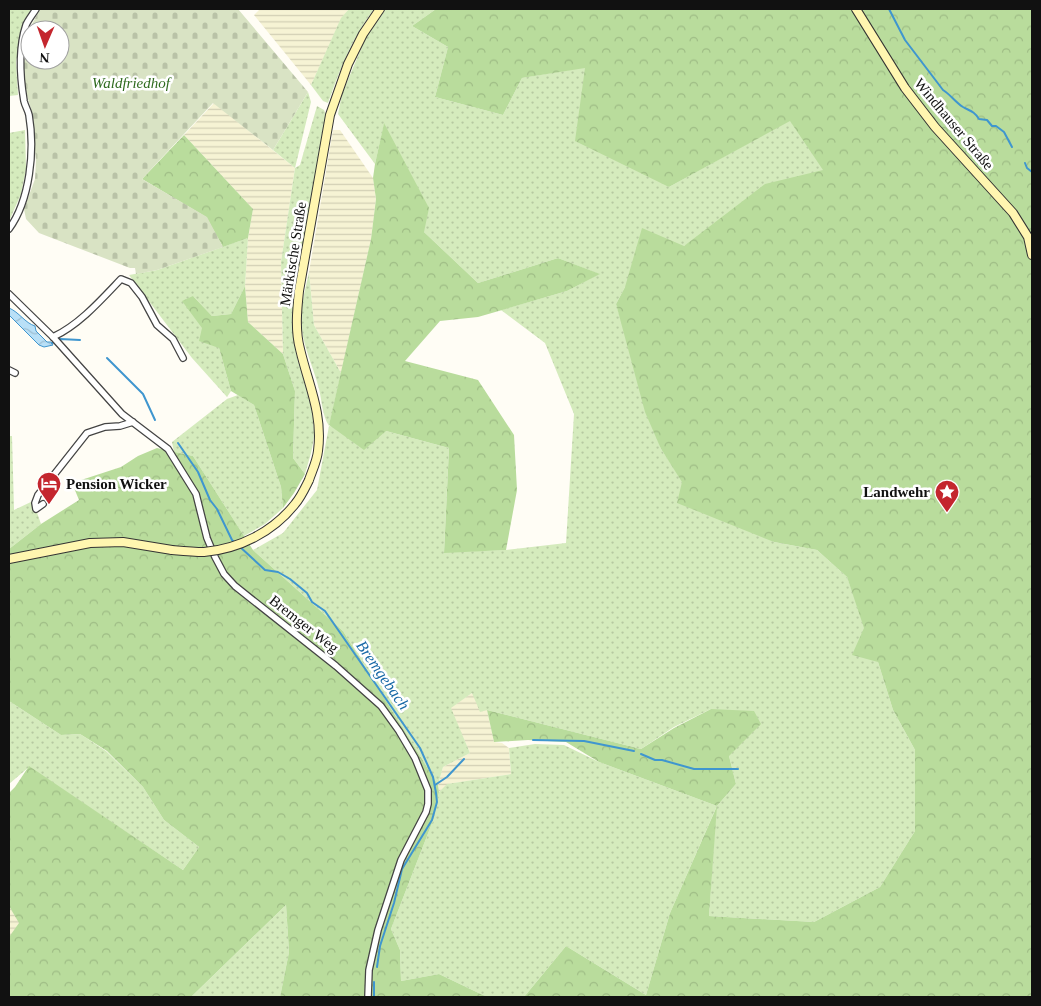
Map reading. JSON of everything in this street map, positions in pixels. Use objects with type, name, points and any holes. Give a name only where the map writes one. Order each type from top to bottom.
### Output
[{"type":"main road","name":"Märkische Straße","points":[[9,559],[90,543],[123,542],[172,550],[202,552],[218,550],[257,536],[284,516],[296,503],[309,480],[318,452],[319,422],[316,401],[299,346],[297,311],[299,290],[330,115],[348,64],[380,9]]},
{"type":"main road","name":"Windhauser Straße","points":[[856,9],[904,88],[935,127],[1013,213],[1028,238],[1032,254]]},
{"type":"street","points":[[9,229],[22,202],[31,167],[29,114],[24,103],[20,68],[26,25],[36,9]]},
{"type":"street","points":[[55,340],[121,279],[131,283],[142,297],[157,325],[173,339],[183,358]]},
{"type":"street","name":"Bremger Weg","points":[[9,294],[55,340],[122,414],[168,449],[196,494],[207,538],[224,574],[235,586],[336,666],[381,706],[415,758],[428,790],[428,804],[426,812],[401,860],[378,930],[369,970],[368,997]]},
{"type":"street","points":[[9,370],[15,373]]},
{"type":"street","points":[[44,504],[36,509],[35,503],[38,495],[87,433],[100,428],[120,426],[133,422]]},
{"type":"shaded area","points":[[260,9],[349,9],[341,19],[311,85],[254,15]]},
{"type":"shaded area","points":[[214,103],[295,168],[281,262],[283,354],[248,322],[245,286],[248,238],[253,209],[184,135]]},
{"type":"shaded area","points":[[333,130],[340,130],[373,178],[376,199],[371,239],[341,373],[314,325],[309,272]]},
{"type":"shaded area","points":[[472,693],[487,710],[494,742],[502,743],[509,748],[511,774],[448,784],[439,792],[438,785],[443,767],[470,753],[450,708]]},
{"type":"shaded area","points":[[9,906],[20,923],[9,937]]},
{"type":"green space","points":[[9,9],[32,9],[27,20],[20,20],[20,38],[16,62],[18,95],[9,96]]},
{"type":"green space","name":"Waldfriedhof","points":[[40,9],[238,9],[308,92],[273,150],[213,103],[142,179],[207,217],[223,247],[157,270],[136,274],[135,268],[130,268],[39,233],[26,219],[24,209],[35,179],[36,161],[31,109],[22,78],[23,70],[70,70],[70,20],[34,20]]},
{"type":"green space","points":[[349,9],[374,9],[359,31],[347,54],[328,103],[323,101],[311,85],[341,18]]},
{"type":"green space","points":[[386,9],[436,9],[412,26],[448,47],[435,97],[503,115],[522,78],[586,67],[669,187],[790,120],[824,170],[684,246],[625,287],[616,304],[661,449],[683,482],[774,542],[817,550],[847,577],[878,662],[893,710],[915,750],[915,831],[880,887],[814,922],[709,916],[716,808],[670,913],[646,995],[566,946],[524,997],[487,997],[439,974],[401,981],[400,950],[391,929],[434,818],[439,792],[447,784],[511,774],[509,748],[535,744],[564,745],[599,762],[717,806],[736,784],[729,756],[711,709],[674,727],[641,749],[487,710],[480,712],[472,693],[451,708],[470,753],[443,767],[438,785],[343,631],[253,550],[283,533],[317,490],[329,426],[386,431],[449,448],[444,552],[506,550],[566,543],[574,414],[545,343],[501,310],[567,291],[599,274],[558,258],[478,283],[424,232],[384,124],[375,164],[338,114],[342,94],[366,37]]},
{"type":"green space","points":[[436,9],[1032,9],[1032,997],[524,997],[566,946],[646,995],[670,913],[717,806],[709,916],[814,922],[880,887],[915,831],[915,750],[893,710],[878,662],[852,655],[864,628],[847,577],[817,550],[774,542],[677,503],[682,482],[661,449],[645,412],[616,304],[625,287],[642,228],[684,246],[765,184],[823,170],[790,121],[669,187],[575,141],[585,68],[522,78],[503,115],[435,97],[448,47],[412,26]]},
{"type":"green space","points":[[308,92],[311,102],[295,168],[273,150]]},
{"type":"green space","points":[[317,106],[324,110],[327,117],[315,174],[293,312],[295,345],[298,362],[310,401],[314,432],[305,474],[293,458],[295,391],[283,354],[281,262],[295,168],[300,165]]},
{"type":"green space","points":[[384,123],[429,208],[424,232],[478,283],[558,258],[600,274],[567,291],[478,317],[440,321],[405,361],[478,380],[514,435],[517,490],[506,550],[444,553],[449,448],[386,431],[364,450],[329,425],[371,239],[376,199],[373,178]]},
{"type":"green space","points":[[25,130],[26,169],[21,194],[10,219],[9,133]]},
{"type":"green space","points":[[184,135],[253,209],[248,238],[223,247],[206,217],[142,179]]},
{"type":"green space","points":[[248,238],[245,286],[231,314],[212,316],[193,296],[219,348],[231,391],[227,397],[192,358],[129,275],[157,270]]},
{"type":"green space","points":[[309,272],[314,325],[341,373],[329,426],[305,345],[302,327],[302,307]]},
{"type":"green space","points":[[245,286],[248,322],[283,354],[295,391],[293,458],[305,474],[283,508],[281,487],[254,405],[231,391],[219,348],[199,341],[202,328],[182,301],[193,296],[212,316],[231,314]]},
{"type":"green space","points":[[238,395],[254,405],[281,487],[283,508],[265,524],[244,536],[193,456],[174,452],[172,442],[227,399]]},
{"type":"green space","points":[[9,436],[12,436],[14,510],[33,501],[41,524],[9,549]]},
{"type":"green space","points":[[157,448],[193,456],[253,550],[343,631],[438,785],[439,792],[434,818],[391,929],[400,950],[401,981],[439,974],[487,997],[280,997],[289,952],[286,905],[191,997],[9,997],[9,937],[19,923],[9,906],[9,793],[29,766],[183,870],[199,847],[164,820],[143,787],[107,751],[80,734],[61,735],[9,701],[9,549],[41,524],[79,500],[72,483],[121,467],[138,456]]},
{"type":"green space","points":[[9,701],[61,735],[80,734],[106,751],[143,787],[164,820],[199,847],[183,870],[29,767],[9,784]]},
{"type":"green space","points":[[711,709],[754,711],[761,724],[729,756],[736,784],[717,806],[599,762],[566,742],[528,740],[494,742],[487,710],[641,749],[674,728]]},
{"type":"green space","points":[[286,905],[289,952],[280,997],[191,997]]},
{"type":"water","points":[[9,308],[35,326],[36,331],[53,345],[44,347],[39,345],[9,315]]},
{"type":"waterway","points":[[889,9],[905,40],[943,90],[960,105],[974,113],[979,119],[987,120],[992,126],[996,126],[1004,132],[1012,147]]},
{"type":"waterway","points":[[1025,163],[1032,172]]},
{"type":"waterway","name":"Bremgebach","points":[[52,343],[60,339],[80,340]]},
{"type":"waterway","name":"Bremgebach","points":[[107,358],[143,394],[155,420]]},
{"type":"waterway","name":"Bremgebach","points":[[178,443],[198,472],[210,500],[217,509],[232,540],[236,543]]},
{"type":"waterway","name":"Bremgebach","points":[[239,546],[265,570],[278,572],[290,579],[307,593],[312,602],[325,611],[420,748],[433,777],[437,802],[432,820],[402,869],[394,903],[380,946],[377,967]]},
{"type":"waterway","points":[[533,740],[584,741],[634,751]]},
{"type":"waterway","points":[[641,754],[655,760],[662,760],[694,769],[738,769]]},
{"type":"waterway","points":[[435,785],[447,777],[464,759]]},
{"type":"waterway","name":"Bremgebach","points":[[374,982],[374,997]]},
{"type":"place","name":"Pension Wicker","points":[[49,505]]},
{"type":"place","name":"Landwehr","points":[[947,513]]}]
